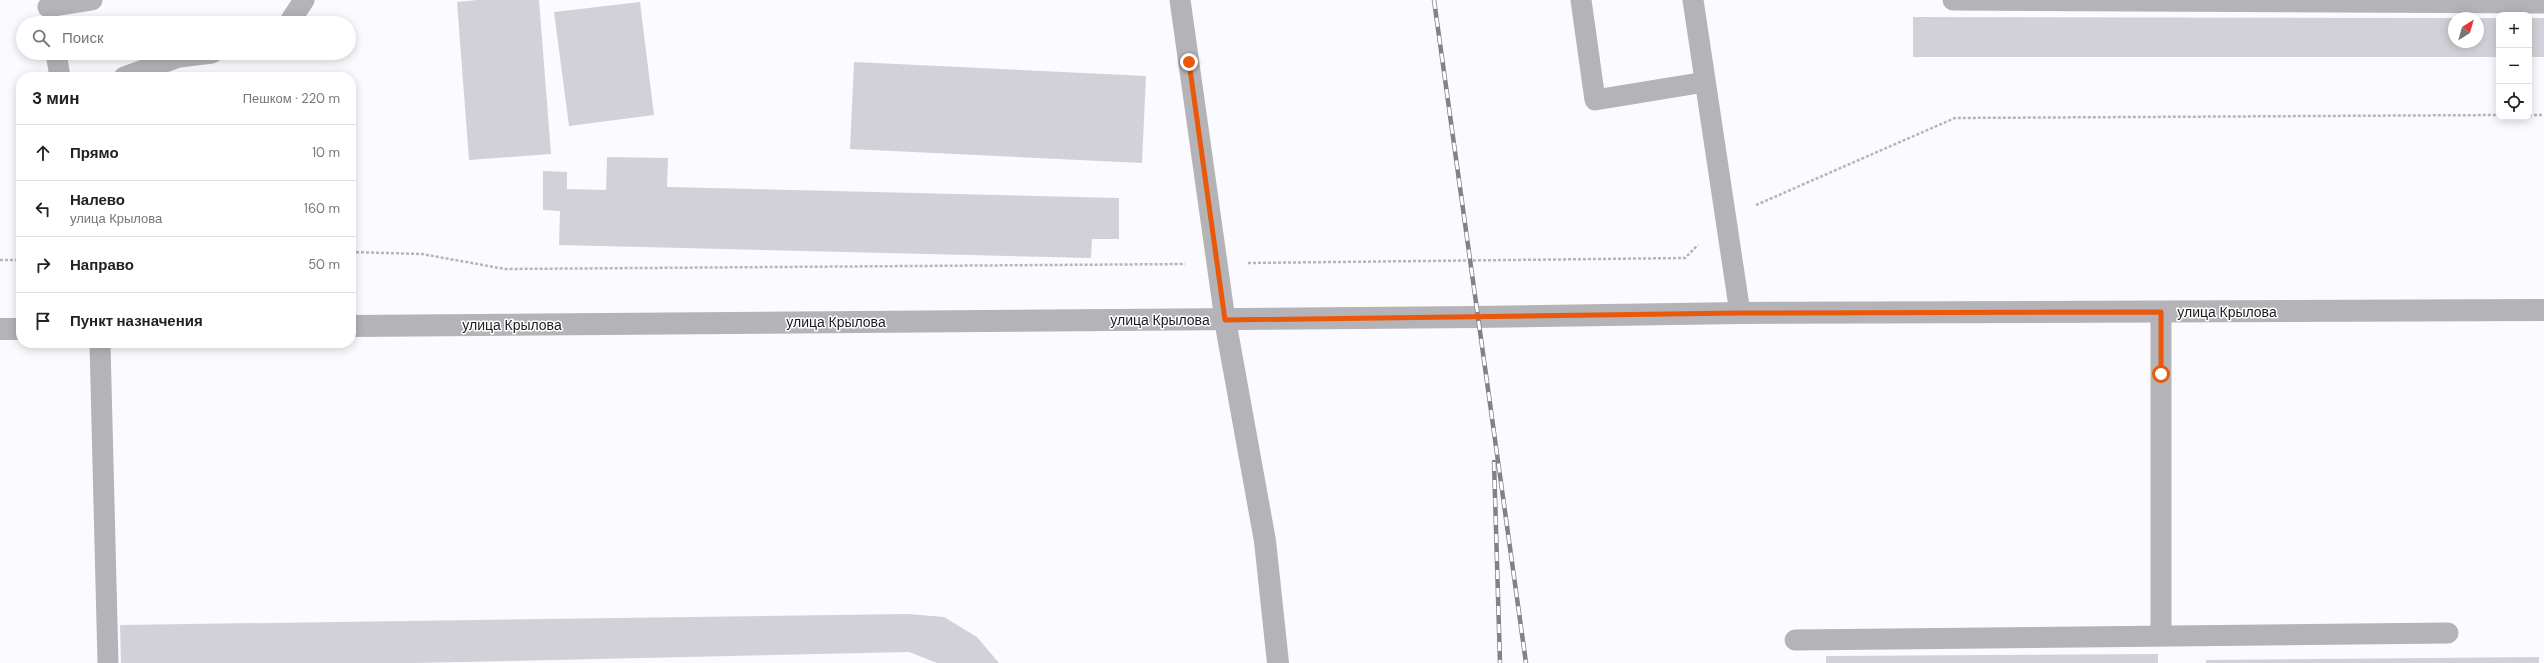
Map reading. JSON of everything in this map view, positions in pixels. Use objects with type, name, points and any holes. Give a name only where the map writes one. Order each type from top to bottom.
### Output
[{"type":"street","name":"улица Крылова","points":[[356,326],[1225,320],[1740,313],[2544,310]]},
{"type":"street","points":[[1225,320],[1265,541],[1278,663]]},
{"type":"street","points":[[0,329],[16,329]]},
{"type":"lane","points":[[49,10],[92,0]]},
{"type":"lane","points":[[294,16],[304,0]]},
{"type":"lane","points":[[1180,0],[1225,320]]},
{"type":"lane","points":[[1582,0],[1596,100],[1705,82]]},
{"type":"lane","points":[[1693,0],[1740,313]]},
{"type":"lane","points":[[1953,0],[2544,3]]},
{"type":"lane","points":[[57,60],[59,72]]},
{"type":"lane","points":[[138,72],[171,60]]},
{"type":"lane","points":[[2161,312],[2161,636]]},
{"type":"lane","points":[[100,348],[108,663]]},
{"type":"lane","points":[[1795,640],[2448,633]]},
{"type":"path","points":[[356,252],[422,254],[505,269],[1685,258],[1726,218],[1955,118],[2496,115]]},
{"type":"path","points":[[2532,115],[2544,115]]},
{"type":"path","points":[[0,260],[16,260]]},
{"type":"building","points":[[477,0],[539,0],[551,154],[469,160],[457,2]]},
{"type":"building","points":[[640,2],[654,115],[569,126],[554,12]]},
{"type":"building","points":[[1913,17],[2448,18],[2448,48],[2484,48],[2484,18],[2496,18],[2496,57],[1913,57]]},
{"type":"building","points":[[2532,18],[2544,18],[2544,57],[2532,57]]},
{"type":"building","points":[[854,62],[1146,76],[1142,163],[850,149]]},
{"type":"building","points":[[607,157],[668,158],[667,187],[1119,198],[1119,239],[1092,239],[1091,258],[559,245],[560,211],[543,210],[543,171],[567,172],[567,189],[606,190]]},
{"type":"building","points":[[908,614],[944,617],[977,637],[999,663],[937,663],[909,652],[415,663],[121,663],[120,625]]},
{"type":"building","points":[[2158,654],[2158,663],[1826,663],[1826,656]]},
{"type":"building","points":[[2539,657],[2539,663],[2206,663],[2206,660]]},
{"type":"railway","points":[[1434,0],[1526,663]]},
{"type":"railway","points":[[1494,462],[1500,663]]},
{"type":"route","points":[[1189,62],[1225,320],[1477,318],[1740,313],[2161,312],[2161,374]]}]
